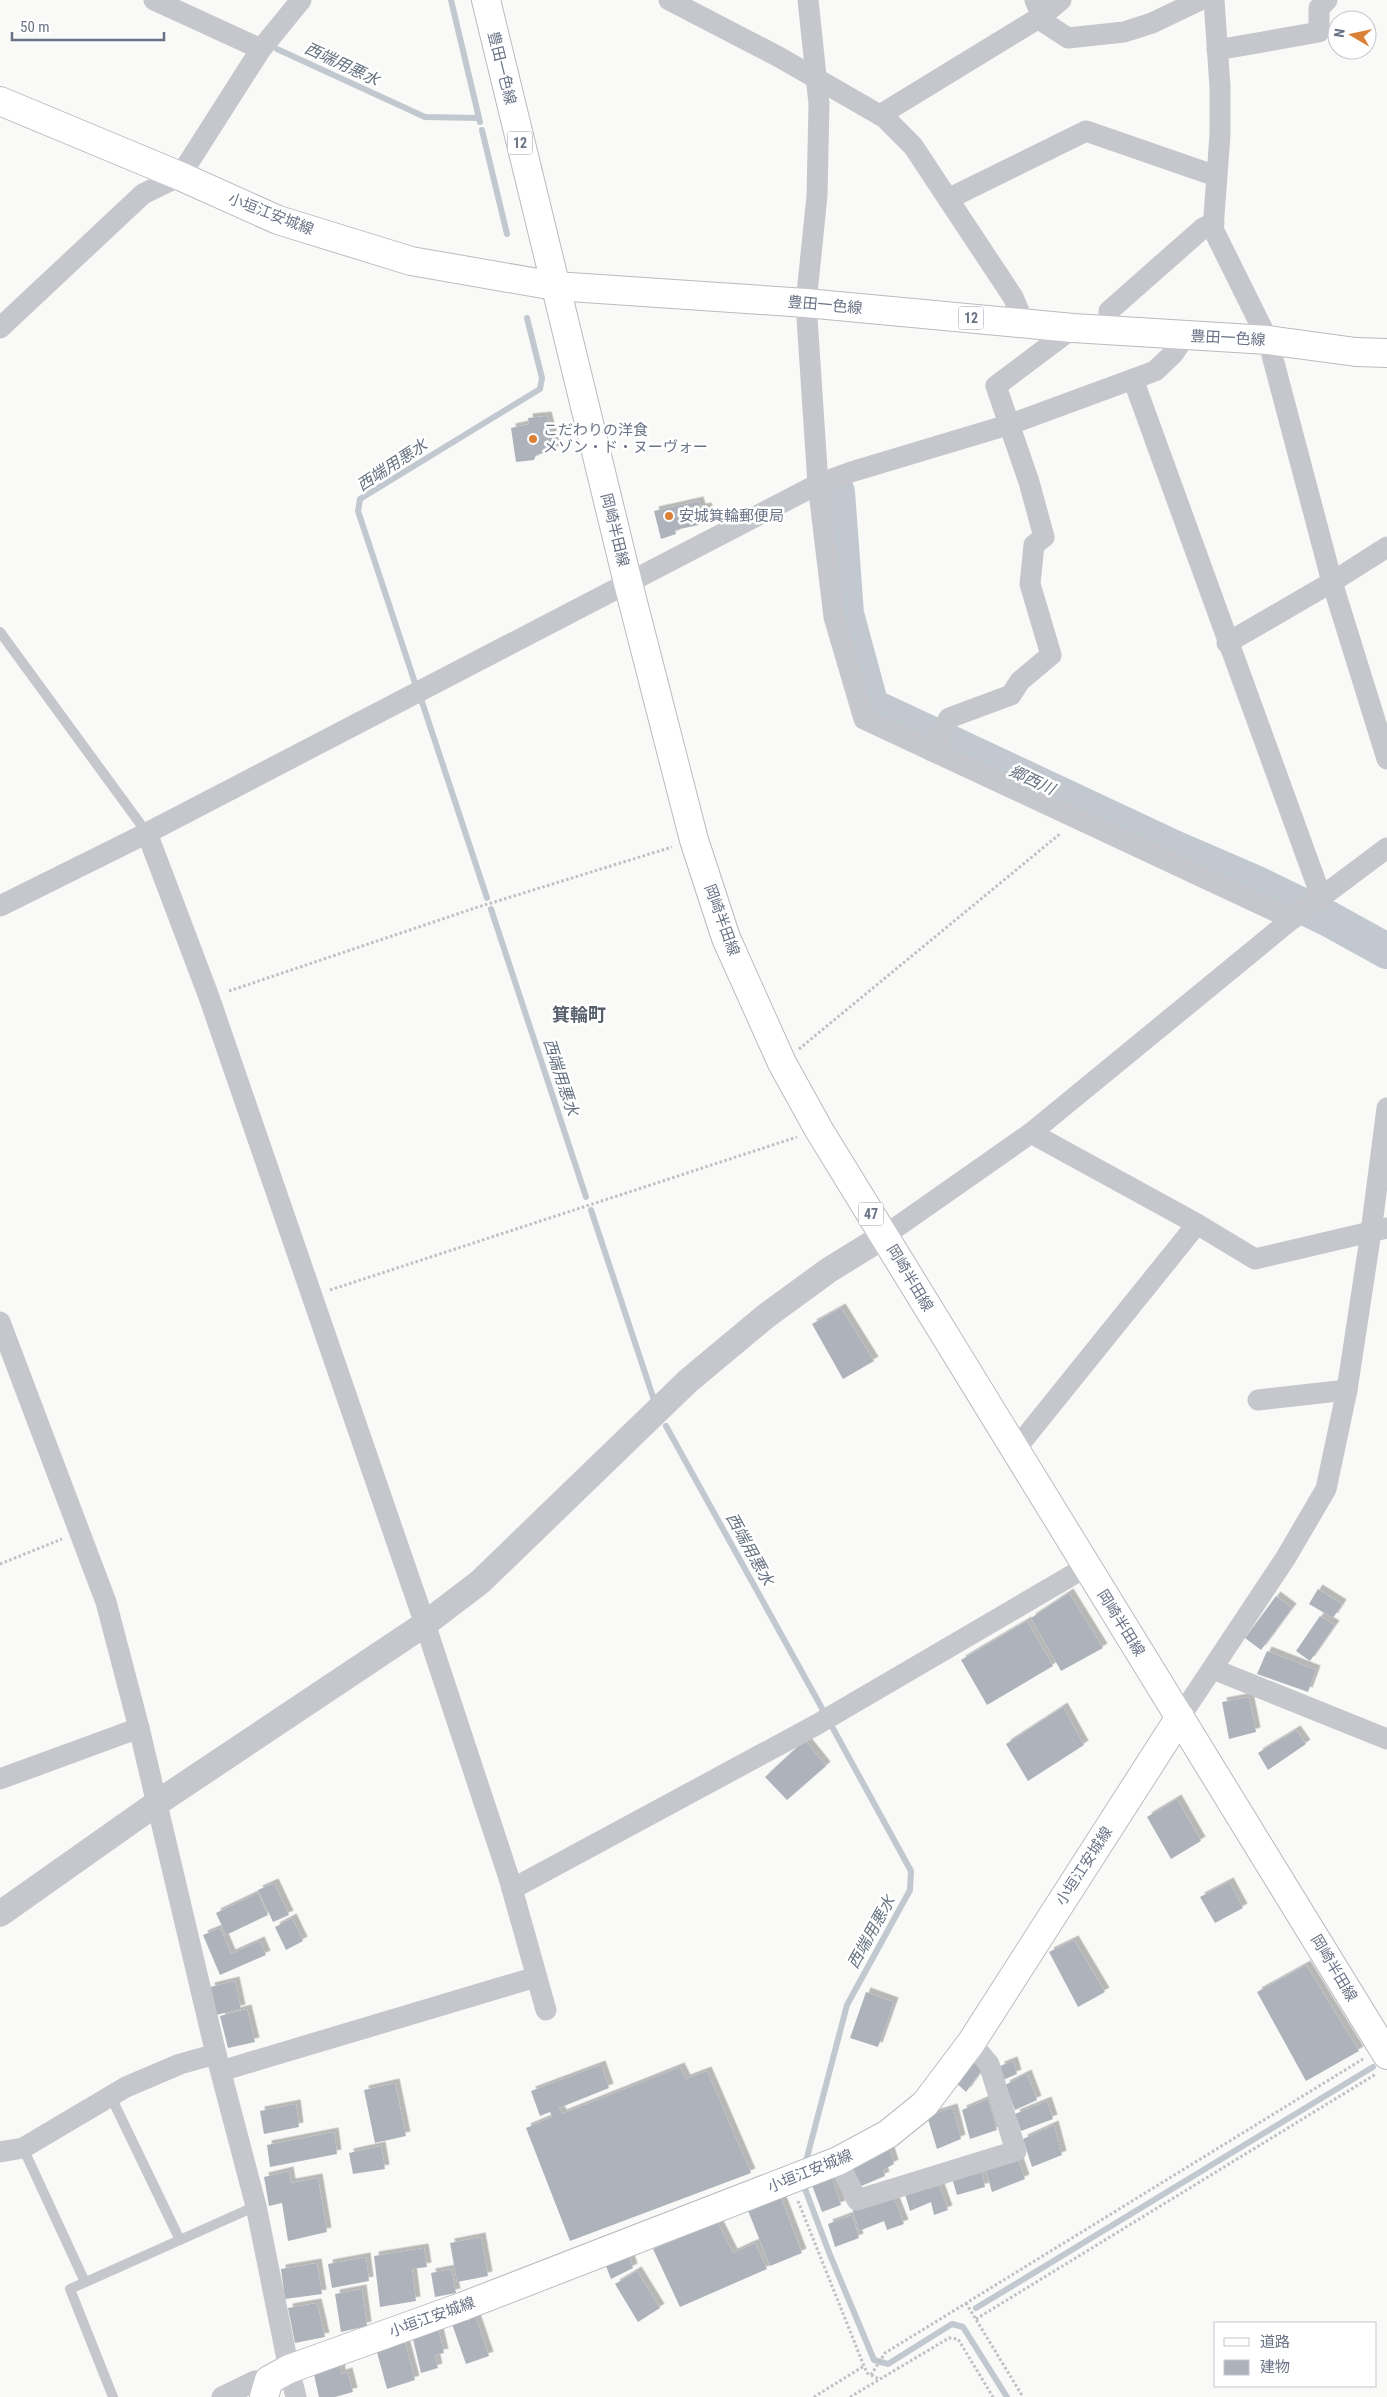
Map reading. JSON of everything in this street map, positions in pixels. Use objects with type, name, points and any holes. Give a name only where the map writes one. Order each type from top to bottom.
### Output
[{"type":"main road","name":"豊田一色線","points":[[486,0],[555,286],[806,303],[1109,331],[1268,340],[1356,352],[1387,353]]},
{"type":"main road","name":"小垣江安城線","points":[[0,101],[180,176],[278,220],[410,261],[555,286]]},
{"type":"main road","name":"岡崎半田線","points":[[555,286],[694,840],[726,938],[782,1063],[819,1130],[1014,1450],[1180,1717],[1383,2058]]},
{"type":"main road","name":"小垣江安城線","points":[[274,2382],[838,2161],[888,2134],[925,2104],[971,2043],[1180,1717]]},
{"type":"street","points":[[154,0],[261,49]]},
{"type":"street","points":[[0,328],[143,194],[180,176],[261,49],[301,0]]},
{"type":"street","points":[[669,0],[816,77],[880,116],[913,146],[1013,297],[1024,323]]},
{"type":"street","points":[[808,0],[819,104],[817,196],[806,303],[818,484],[834,617],[864,719],[1292,919]]},
{"type":"street","points":[[880,116],[1039,8],[1061,0]]},
{"type":"street","points":[[1039,8],[1049,28],[1068,38],[1124,32],[1152,24],[1200,0]]},
{"type":"street","points":[[1214,0],[1220,134],[1213,229],[1268,340],[1332,582],[1387,759]]},
{"type":"street","points":[[1217,50],[1319,32],[1319,8],[1327,0]]},
{"type":"street","points":[[948,199],[1086,131],[1216,176]]},
{"type":"street","points":[[1109,331],[1109,311],[1203,228],[1214,223]]},
{"type":"street","points":[[932,751],[949,718],[1011,695],[1020,682],[1051,655],[1030,584],[1034,545],[1044,537],[1011,424],[996,386],[1074,328]]},
{"type":"street","points":[[0,906],[147,833],[818,484],[851,472],[1011,424],[1155,371],[1173,354],[1186,335]]},
{"type":"street","points":[[1133,379],[1227,643],[1322,899]]},
{"type":"street","points":[[1227,643],[1332,582],[1387,546]]},
{"type":"street","points":[[147,833],[209,997],[425,1624],[512,1890],[546,2010]]},
{"type":"street","points":[[0,1914],[156,1803],[425,1624],[480,1582],[688,1382],[766,1316],[830,1270],[884,1236],[1031,1134],[1292,919],[1322,899],[1387,848]]},
{"type":"street","points":[[1180,1717],[1285,1559],[1326,1489],[1379,1230],[1387,1108]]},
{"type":"street","points":[[1031,1134],[1197,1224],[1255,1258],[1379,1230]]},
{"type":"street","points":[[1014,1450],[1197,1224]]},
{"type":"street","points":[[0,1322],[106,1602],[139,1728],[218,2063],[256,2206],[274,2382]]},
{"type":"street","points":[[1258,1400],[1346,1390]]},
{"type":"street","points":[[512,1890],[816,1724],[1086,1567]]},
{"type":"street","points":[[1213,1669],[1387,1739]]},
{"type":"street","points":[[0,1779],[139,1728]]},
{"type":"street","points":[[0,2152],[23,2148],[126,2087],[180,2064],[218,2063],[536,1977]]},
{"type":"street","points":[[838,2161],[857,2200],[1016,2151],[989,2064],[971,2043]]},
{"type":"street","points":[[222,2397],[255,2380],[274,2382],[296,2397]]},
{"type":"lane","points":[[0,632],[147,833]]},
{"type":"lane","points":[[111,2097],[180,2240]]},
{"type":"lane","points":[[23,2148],[85,2282]]},
{"type":"lane","points":[[113,2397],[70,2289],[256,2206]]},
{"type":"path","points":[[782,1063],[1077,819]]},
{"type":"path","points":[[209,997],[466,911],[694,840]]},
{"type":"path","points":[[312,1295],[819,1130]]},
{"type":"path","points":[[0,1564],[79,1532]]},
{"type":"path","points":[[872,2375],[884,2353],[1383,2058]]},
{"type":"path","points":[[976,2319],[1383,2058]]},
{"type":"path","points":[[790,2179],[864,2366],[872,2375],[879,2379]]},
{"type":"path","points":[[966,2303],[1024,2397]]},
{"type":"path","points":[[850,2397],[949,2338],[958,2339],[993,2397]]},
{"type":"path","points":[[814,2397],[864,2366]]},
{"type":"building","name":"こだわりの洋食 メゾン・ド・ヌーヴォー","points":[[547,416],[556,450],[536,455],[534,460],[516,462],[511,428],[529,424],[528,418]]},
{"type":"building","points":[[699,501],[701,508],[707,507],[710,518],[699,520],[699,525],[675,530],[676,534],[661,539],[654,511]]},
{"type":"building","points":[[841,1308],[874,1361],[843,1379],[812,1324]]},
{"type":"building","points":[[1318,1589],[1342,1604],[1333,1618],[1309,1604]]},
{"type":"building","points":[[1069,1593],[1103,1648],[1061,1671],[1031,1618]]},
{"type":"building","points":[[1276,1596],[1292,1608],[1261,1650],[1245,1638]]},
{"type":"building","points":[[1320,1616],[1335,1625],[1310,1661],[1296,1651]]},
{"type":"building","points":[[1027,1621],[1053,1666],[987,1705],[961,1660]]},
{"type":"building","points":[[1267,1651],[1316,1670],[1308,1692],[1257,1674]]},
{"type":"building","points":[[1249,1697],[1256,1732],[1229,1739],[1222,1702]]},
{"type":"building","points":[[1063,1707],[1084,1745],[1028,1781],[1006,1744]]},
{"type":"building","points":[[1296,1730],[1306,1744],[1268,1770],[1258,1753]]},
{"type":"building","points":[[805,1740],[826,1766],[787,1800],[765,1777]]},
{"type":"building","points":[[1177,1799],[1201,1841],[1171,1859],[1147,1817]]},
{"type":"building","points":[[1229,1882],[1243,1908],[1215,1923],[1200,1897]]},
{"type":"building","points":[[274,1883],[289,1915],[273,1922],[258,1890]]},
{"type":"building","points":[[258,1893],[268,1915],[226,1935],[216,1913]]},
{"type":"building","points":[[292,1918],[303,1941],[286,1950],[275,1927]]},
{"type":"building","points":[[220,1928],[231,1954],[260,1941],[266,1955],[220,1975],[203,1935]]},
{"type":"building","points":[[1074,1940],[1105,1992],[1078,2007],[1049,1952]]},
{"type":"building","points":[[1306,1965],[1359,2051],[1306,2081],[1257,1992]]},
{"type":"building","points":[[235,1981],[241,2009],[216,2015],[210,1987]]},
{"type":"building","points":[[866,1992],[894,2002],[878,2047],[850,2038]]},
{"type":"building","points":[[247,2009],[255,2042],[228,2048],[220,2016]]},
{"type":"building","points":[[969,2054],[984,2067],[966,2092],[952,2079]]},
{"type":"building","points":[[1013,2061],[1017,2074],[1003,2080],[1000,2066]]},
{"type":"building","points":[[601,2065],[609,2088],[559,2108],[562,2114],[680,2067],[686,2079],[707,2071],[751,2173],[570,2241],[526,2128],[552,2117],[550,2112],[540,2116],[531,2091]]},
{"type":"building","points":[[1027,2074],[1037,2100],[1015,2110],[1005,2085]]},
{"type":"building","points":[[395,2083],[406,2136],[375,2143],[364,2090]]},
{"type":"building","points":[[988,2099],[997,2130],[970,2139],[962,2110]]},
{"type":"building","points":[[1047,2101],[1053,2119],[1021,2131],[1015,2114]]},
{"type":"building","points":[[296,2104],[299,2127],[264,2134],[260,2111]]},
{"type":"building","points":[[953,2108],[961,2139],[937,2149],[927,2116]]},
{"type":"building","points":[[1054,2125],[1062,2155],[1032,2167],[1023,2139]]},
{"type":"building","points":[[334,2132],[337,2154],[270,2167],[267,2145]]},
{"type":"building","points":[[887,2142],[894,2164],[883,2170],[885,2176],[859,2187],[850,2162]]},
{"type":"building","points":[[381,2146],[385,2169],[353,2174],[349,2153]]},
{"type":"building","points":[[1017,2156],[1025,2179],[992,2192],[985,2168]]},
{"type":"building","points":[[981,2168],[985,2187],[957,2195],[952,2178]]},
{"type":"building","points":[[289,2171],[291,2183],[318,2178],[327,2232],[288,2241],[282,2203],[269,2206],[264,2177]]},
{"type":"building","points":[[832,2178],[841,2205],[822,2212],[812,2185]]},
{"type":"building","points":[[938,2182],[948,2210],[934,2215],[931,2202],[910,2211],[905,2194]]},
{"type":"building","points":[[778,2190],[802,2253],[770,2266],[745,2203]]},
{"type":"building","points":[[893,2196],[904,2224],[887,2230],[884,2221],[859,2231],[853,2210]]},
{"type":"building","points":[[852,2215],[859,2238],[835,2247],[828,2224]]},
{"type":"building","points":[[717,2221],[733,2253],[755,2243],[767,2269],[680,2307],[653,2249]]},
{"type":"building","points":[[481,2237],[488,2276],[457,2282],[450,2243]]},
{"type":"building","points":[[424,2248],[427,2267],[412,2269],[416,2301],[380,2307],[374,2256]]},
{"type":"building","points":[[628,2252],[633,2268],[611,2279],[604,2261]]},
{"type":"building","points":[[366,2257],[369,2281],[332,2288],[328,2264]]},
{"type":"building","points":[[317,2263],[322,2294],[285,2299],[281,2269]]},
{"type":"building","points":[[451,2269],[456,2293],[435,2297],[431,2273]]},
{"type":"building","points":[[637,2271],[660,2308],[638,2322],[615,2284]]},
{"type":"building","points":[[362,2289],[367,2326],[341,2332],[335,2294]]},
{"type":"building","points":[[317,2303],[325,2337],[295,2343],[288,2308]]},
{"type":"building","points":[[475,2315],[489,2356],[466,2364],[452,2324]]},
{"type":"building","points":[[438,2328],[444,2353],[435,2355],[438,2368],[421,2373],[412,2335]]},
{"type":"building","points":[[403,2335],[415,2380],[387,2389],[375,2345]]},
{"type":"building","points":[[340,2362],[341,2374],[348,2372],[353,2392],[335,2397],[319,2397],[313,2370]]},
{"type":"waterway","points":[[451,0],[479,118]]},
{"type":"waterway","name":"西端用悪水","points":[[277,49],[425,117],[479,118],[480,122]]},
{"type":"waterway","name":"西端用悪水","points":[[482,130],[507,234]]},
{"type":"waterway","name":"西端用悪水","points":[[415,683],[358,511],[360,499],[540,389],[542,378],[527,318]]},
{"type":"waterway","name":"郷西川","points":[[837,492],[846,614],[871,706],[1174,848],[1255,883],[1329,919],[1387,951]]},
{"type":"waterway","name":"西端用悪水","points":[[422,702],[487,898]]},
{"type":"waterway","name":"西端用悪水","points":[[491,909],[586,1197]]},
{"type":"waterway","name":"西端用悪水","points":[[591,1210],[655,1403]]},
{"type":"waterway","name":"西端用悪水","points":[[666,1426],[824,1712]]},
{"type":"waterway","name":"西端用悪水","points":[[805,2165],[847,2005],[910,1890],[911,1871],[830,1723]]},
{"type":"waterway","points":[[976,2308],[1373,2067]]},
{"type":"waterway","name":"西端用悪水","points":[[802,2181],[830,2255],[874,2360],[888,2364],[952,2324],[963,2327],[1007,2397]]},
{"type":"place","name":"こだわりの洋食 メゾン・ド・ヌーヴォー","points":[[533,439]]},
{"type":"place","name":"安城箕輪郵便局","points":[[669,516]]},
{"type":"district","name":"箕輪町","points":[[579,1014]]}]
